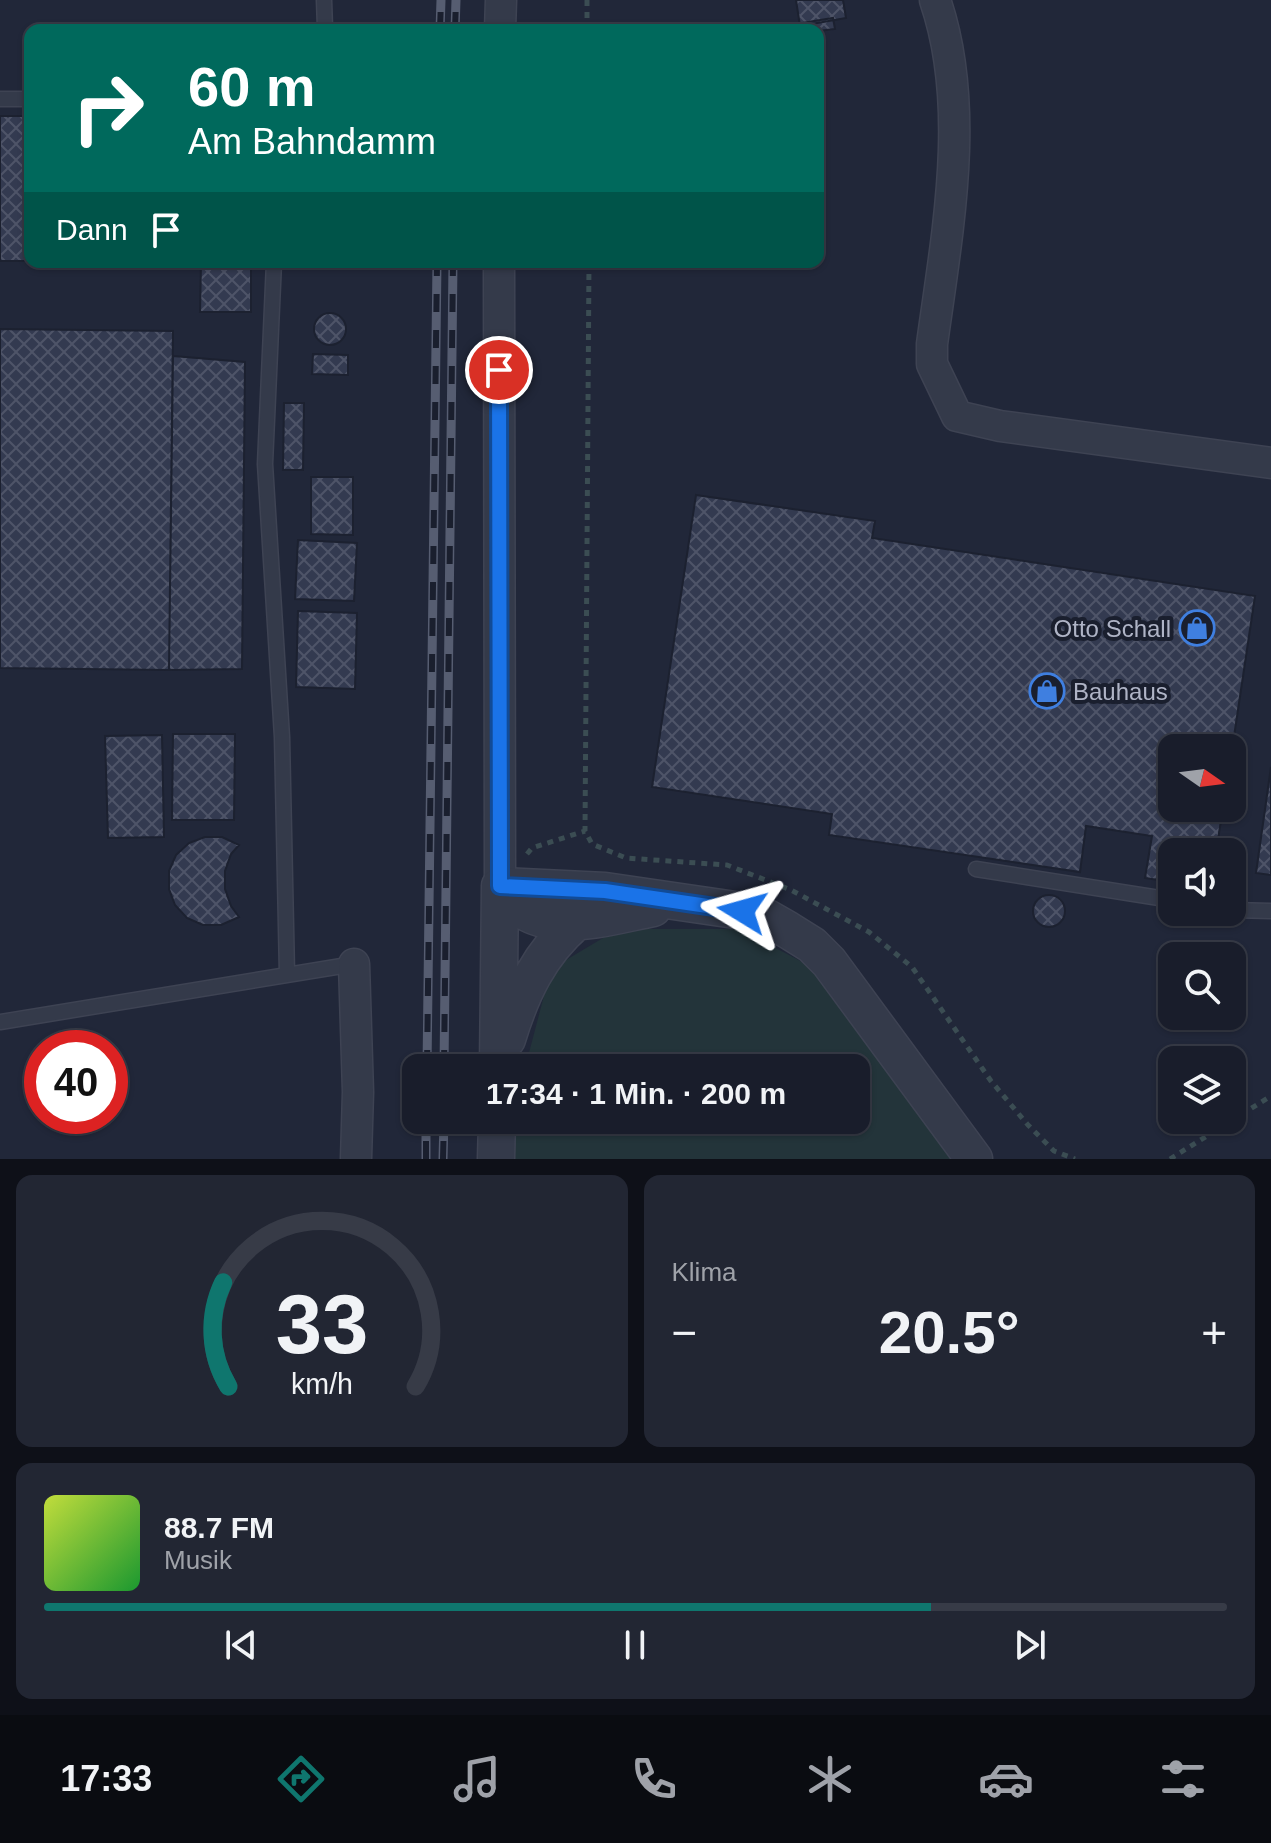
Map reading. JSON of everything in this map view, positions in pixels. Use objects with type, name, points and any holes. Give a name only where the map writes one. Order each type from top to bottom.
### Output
[{"type":"street","points":[[500,24],[501,0]]},
{"type":"street","points":[[935,0],[944,26],[952,73],[953,189],[932,364],[957,416],[1000,426],[1271,463]]},
{"type":"street","points":[[499,268],[499,1054]]},
{"type":"street","points":[[500,886],[605,891],[719,906],[767,918],[812,945],[829,962],[974,1159]]},
{"type":"street","points":[[500,886],[514,905],[529,914],[555,921],[576,922],[678,903]]},
{"type":"street","points":[[503,1054],[513,1019],[535,969],[556,941],[576,922]]},
{"type":"street","points":[[354,964],[358,1092],[356,1159]]},
{"type":"street","points":[[496,1159],[497,1134]]},
{"type":"lane","points":[[324,0],[325,24]]},
{"type":"lane","points":[[0,99],[24,99]]},
{"type":"lane","points":[[274,268],[265,464],[282,737],[287,974]]},
{"type":"lane","points":[[976,869],[1158,898]]},
{"type":"lane","points":[[1246,910],[1271,911]]},
{"type":"lane","points":[[0,1022],[354,964]]},
{"type":"path","points":[[587,0],[587,24]]},
{"type":"path","points":[[589,268],[585,831],[592,844]]},
{"type":"path","points":[[500,886],[532,848],[585,831]]},
{"type":"path","points":[[1170,1159],[1271,1096]]},
{"type":"shaded area","points":[[618,929],[739,929],[814,968],[955,1159],[511,1159],[513,1134],[870,1134],[870,1054],[529,1054],[551,969]]},
{"type":"building","points":[[796,0],[843,0],[846,18],[800,24]]},
{"type":"building","points":[[833,18],[835,29],[824,30],[824,24],[802,23]]},
{"type":"building","points":[[0,116],[24,116],[24,261],[0,261]]},
{"type":"building","points":[[201,268],[251,268],[251,312],[200,312]]},
{"type":"building","points":[[330,313],[341,318],[346,329],[341,340],[330,345],[319,340],[314,329],[319,318]]},
{"type":"building","points":[[0,329],[173,331],[169,670],[0,668]]},
{"type":"building","points":[[313,354],[348,355],[348,375],[312,374]]},
{"type":"building","points":[[173,356],[245,362],[242,669],[169,670]]},
{"type":"building","points":[[284,403],[304,403],[303,470],[283,470]]},
{"type":"building","points":[[311,477],[353,477],[353,535],[311,534]]},
{"type":"building","points":[[696,495],[875,521],[872,538],[1255,596],[1234,734],[1158,734],[1158,822],[1221,822],[1218,838],[1158,838],[1158,880],[1145,878],[1152,836],[1086,826],[1080,872],[829,835],[832,814],[652,787]]},
{"type":"building","points":[[298,540],[357,543],[354,601],[295,599]]},
{"type":"building","points":[[298,611],[357,613],[355,689],[296,687]]},
{"type":"building","points":[[173,734],[235,734],[234,820],[172,820]]},
{"type":"building","points":[[162,735],[164,837],[108,838],[105,736]]},
{"type":"building","points":[[1271,767],[1271,875],[1256,873]]},
{"type":"building","points":[[205,837],[222,837],[239,845],[231,854],[225,871],[225,889],[239,917],[221,925],[203,925],[187,918],[175,905],[169,889],[169,871],[176,855],[189,843]]},
{"type":"building","points":[[1049,895],[1060,900],[1065,911],[1060,922],[1049,927],[1038,922],[1033,911],[1038,900]]},
{"type":"railway","points":[[440,24],[441,0]]},
{"type":"railway","points":[[455,24],[456,0]]},
{"type":"railway","points":[[427,1054],[437,268]]},
{"type":"railway","points":[[444,1054],[453,268]]},
{"type":"railway","points":[[426,1134],[426,1159]]},
{"type":"railway","points":[[443,1159],[444,1134]]},
{"type":"place","name":"Otto Schall","points":[[1197,628]]},
{"type":"place","name":"Bauhaus","points":[[1047,691]]},
{"type":"route","points":[[499,370],[500,886],[605,891],[742,911]]}]
